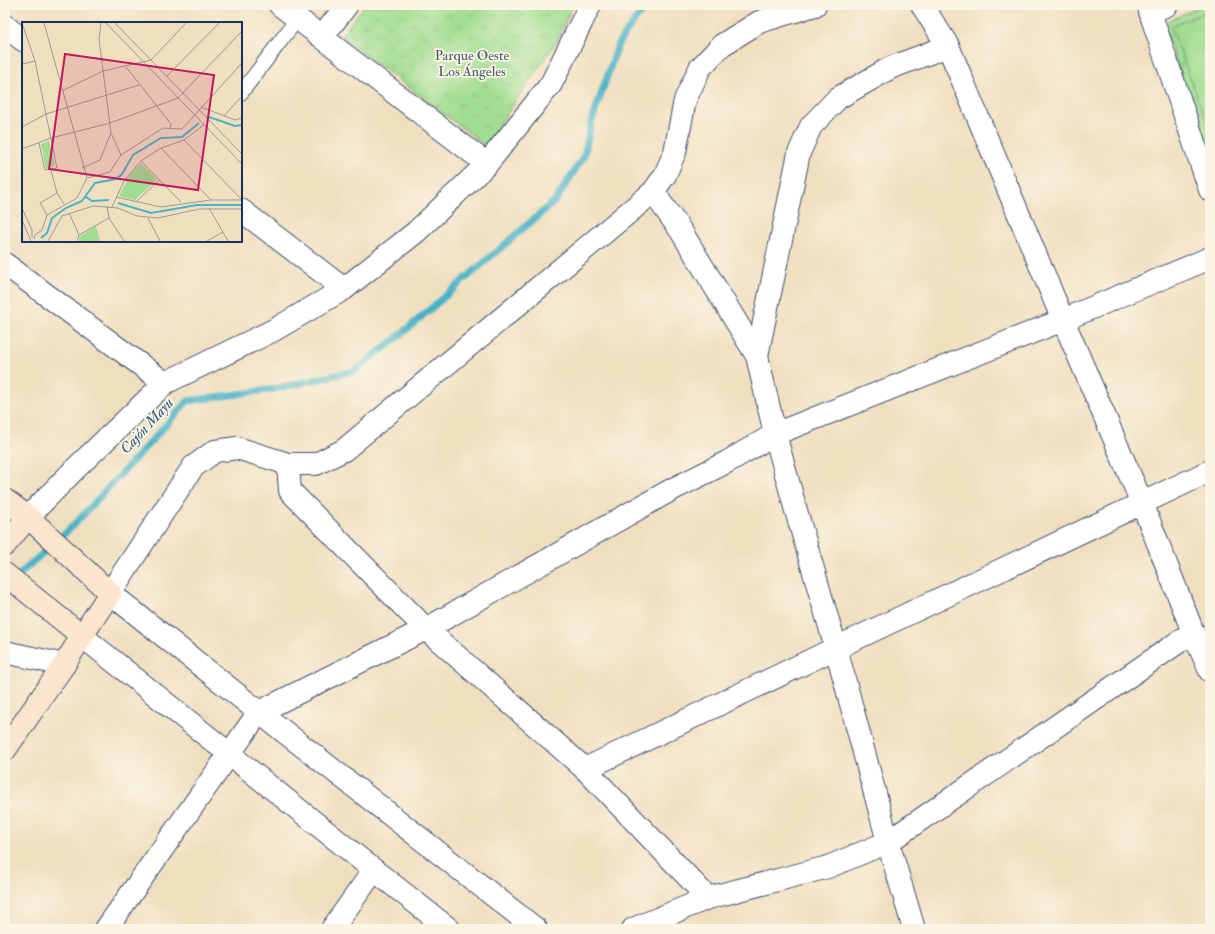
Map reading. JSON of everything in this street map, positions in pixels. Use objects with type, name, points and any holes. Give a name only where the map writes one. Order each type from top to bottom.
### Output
[{"type":"street","points":[[280,5],[487,164]]},
{"type":"street","points":[[322,37],[347,5]]},
{"type":"street","points":[[5,545],[28,517],[75,469],[165,383],[274,330],[344,289],[416,232],[487,164],[551,84],[590,5]]},
{"type":"street","points":[[5,750],[64,665],[193,467],[215,451],[237,448],[288,464],[316,464],[344,450],[653,192],[665,175],[675,152],[685,100],[700,68],[722,45],[759,22],[815,5]]},
{"type":"street","points":[[922,5],[948,46],[1063,320],[1142,503],[1210,671]]},
{"type":"street","points":[[1167,5],[1150,12],[1210,190]]},
{"type":"street","points":[[5,26],[22,39]]},
{"type":"street","points":[[757,356],[799,153],[811,126],[838,98],[890,68],[948,46]]},
{"type":"street","points":[[653,192],[681,230],[757,356],[775,434],[795,507],[836,648],[888,842],[914,929]]},
{"type":"street","points":[[242,211],[344,289]]},
{"type":"street","points":[[106,929],[259,712],[426,629],[664,494],[727,462],[775,434],[1063,320],[1210,258]]},
{"type":"street","points":[[5,264],[165,383]]},
{"type":"street","points":[[288,464],[290,491],[426,629],[585,768],[708,898]]},
{"type":"street","points":[[585,768],[1210,471]]},
{"type":"street","points":[[5,500],[28,517],[110,593],[536,929]]},
{"type":"street","points":[[5,574],[449,929]]},
{"type":"street","points":[[633,929],[708,898],[828,867],[888,842],[1193,632]]},
{"type":"street","points":[[5,652],[64,665]]},
{"type":"street","points":[[332,929],[374,870]]},
{"type":"lane","points":[[242,92],[298,18]]},
{"type":"green space","name":"Parque Oeste Los Ángeles","points":[[365,5],[573,5],[557,41],[485,145],[341,36]]},
{"type":"green space","points":[[1205,5],[1210,5],[1210,162],[1164,26],[1169,20]]},
{"type":"green space","points":[[1210,11],[1210,125],[1208,126],[1171,26]]},
{"type":"waterway","name":"Cajón Mayu","points":[[14,579],[73,526],[188,401],[274,389],[354,371],[398,337],[555,201],[584,156],[591,123],[619,42],[638,16],[650,5]]}]
